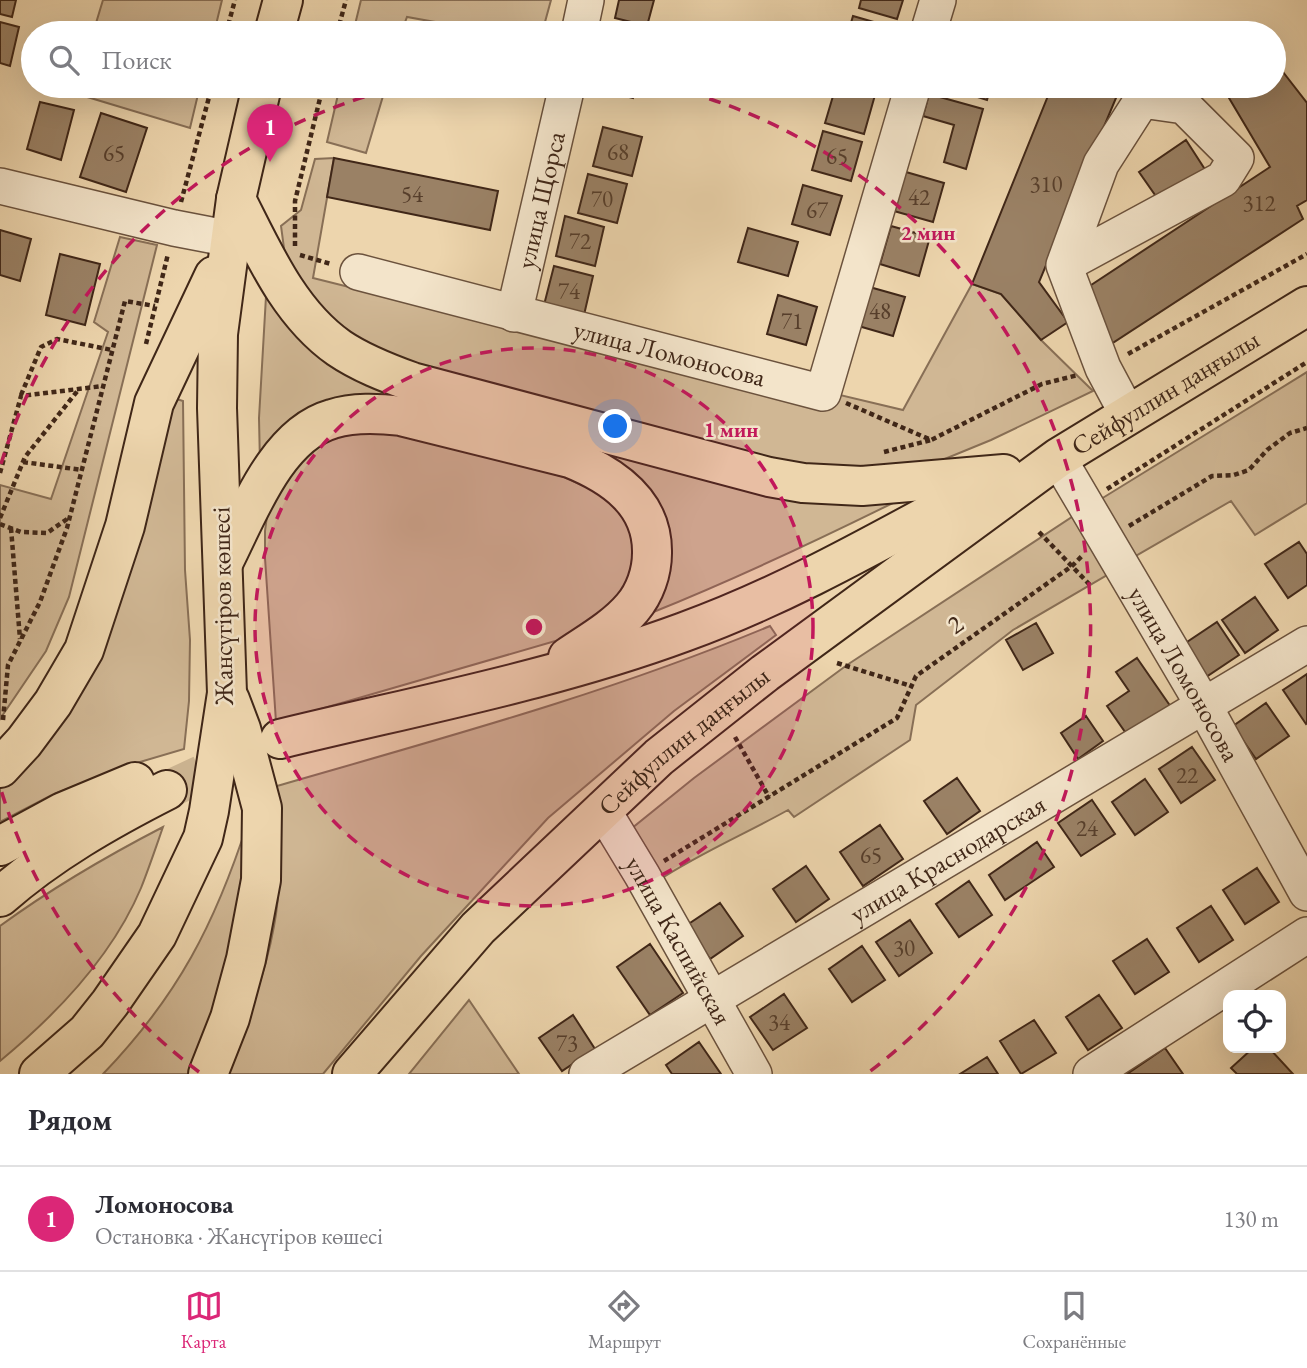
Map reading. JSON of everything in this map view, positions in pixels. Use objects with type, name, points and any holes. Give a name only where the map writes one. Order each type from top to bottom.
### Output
[{"type":"main road","points":[[277,21],[282,0]]},
{"type":"main road","name":"Жансүгіров көшесі","points":[[39,1074],[87,1032],[157,934],[202,838],[214,786],[227,694],[217,408],[218,334],[236,199],[259,98]]},
{"type":"main road","points":[[236,199],[272,268],[311,323],[338,347],[372,367],[412,382],[757,474],[803,483],[862,486],[1004,474]]},
{"type":"main road","points":[[0,768],[53,704],[84,650],[125,526],[155,402],[231,239]]},
{"type":"main road","name":"Сейфуллин даңғылы","points":[[352,1074],[478,928],[659,757],[765,673],[1058,458],[1307,306]]},
{"type":"main road","points":[[223,562],[279,459],[310,429],[330,419],[377,413],[401,416],[570,458],[592,468],[629,493],[649,526],[652,565],[646,585],[634,606],[619,621],[542,676]]},
{"type":"main road","name":"Сейфуллин даңғылы","points":[[280,739],[542,676],[683,633],[795,584],[1004,474],[1058,458]]},
{"type":"main road","points":[[208,1074],[230,1018],[246,959],[261,880],[262,808],[241,729],[227,694]]},
{"type":"main road","points":[[0,846],[63,812],[123,786],[172,778],[70,844],[0,897]]},
{"type":"street","points":[[582,21],[586,0]]},
{"type":"street","points":[[932,21],[938,0]]},
{"type":"street","name":"улица Щорса","points":[[514,314],[564,98]]},
{"type":"street","points":[[823,393],[909,98]]},
{"type":"street","points":[[1064,265],[1223,178],[1236,159],[1184,106],[1142,100],[1101,164],[1064,265],[1103,368],[1128,415]]},
{"type":"street","points":[[0,186],[231,239]]},
{"type":"street","name":"улица Ломоносова","points":[[358,272],[823,393]]},
{"type":"street","name":"улица Ломоносова","points":[[1058,458],[1204,706],[1307,893]]},
{"type":"street","name":"улица Краснодарская","points":[[587,1074],[1307,644]]},
{"type":"street","name":"улица Каспийская","points":[[602,809],[713,998],[754,1074]]},
{"type":"street","points":[[1091,1074],[1307,935]]},
{"type":"path","points":[[229,21],[235,0]]},
{"type":"path","points":[[340,21],[346,0]]},
{"type":"path","points":[[300,265],[295,253],[295,201],[320,98]]},
{"type":"path","points":[[295,253],[358,272]]},
{"type":"path","points":[[882,452],[931,440],[1042,384],[1103,368],[1307,254]]},
{"type":"path","points":[[2,731],[8,665],[40,602],[71,517],[125,301],[155,306]]},
{"type":"path","points":[[0,473],[21,396],[41,347],[57,339],[113,350]]},
{"type":"path","points":[[1085,502],[1307,362]]},
{"type":"path","points":[[21,396],[103,386]]},
{"type":"path","points":[[0,518],[25,457],[80,389]]},
{"type":"path","points":[[823,393],[931,440]]},
{"type":"path","name":"2","points":[[642,875],[897,718],[916,676],[1072,566],[1079,558],[1212,476],[1234,475],[1250,470],[1267,450],[1290,433],[1307,428]]},
{"type":"path","points":[[23,462],[82,470]]},
{"type":"path","points":[[0,524],[21,532],[47,533],[71,517]]},
{"type":"path","points":[[11,528],[20,641]]},
{"type":"path","points":[[1040,532],[1090,584]]},
{"type":"path","points":[[837,663],[911,686]]},
{"type":"path","points":[[0,671],[7,673]]},
{"type":"path","points":[[735,737],[769,797]]},
{"type":"shaded area","points":[[103,0],[222,0],[217,21],[97,21]]},
{"type":"shaded area","points":[[361,0],[551,0],[545,21],[429,21],[407,17],[406,21],[356,21]]},
{"type":"shaded area","points":[[91,98],[197,98],[190,128]]},
{"type":"shaded area","points":[[337,98],[382,98],[366,153],[327,142]]},
{"type":"shaded area","points":[[334,158],[313,278],[825,406],[836,394],[903,410],[972,284],[1001,294],[1041,340],[1093,391],[991,440],[935,463],[838,477],[350,347],[286,263],[281,226],[301,210],[315,159]]},
{"type":"shaded area","points":[[120,237],[157,245],[69,597],[46,651],[0,719],[0,485],[51,499],[108,332],[94,322]]},
{"type":"shaded area","points":[[267,279],[354,375],[919,490],[786,554],[651,613],[659,516],[410,404],[260,464],[259,418]]},
{"type":"shaded area","points":[[1307,372],[1307,503],[1255,535],[1231,501],[1132,558],[1101,499]]},
{"type":"shaded area","points":[[167,396],[183,401],[185,570],[190,640],[189,701],[184,749],[123,767],[52,795],[0,822],[0,778],[19,760]]},
{"type":"shaded area","points":[[371,429],[405,431],[564,477],[595,491],[618,507],[631,528],[638,576],[593,630],[276,722],[265,558],[269,501],[308,450],[336,435]]},
{"type":"shaded area","points":[[1075,515],[1107,575],[1013,630],[916,705],[910,740],[794,817],[788,810],[706,852],[659,880],[626,833],[694,778],[847,665]]},
{"type":"shaded area","points":[[770,626],[776,635],[674,711],[548,818],[421,956],[323,1074],[225,1074],[260,983],[274,926],[279,874],[277,786],[464,732],[649,673]]},
{"type":"shaded area","points":[[248,822],[235,952],[190,1074],[103,1074],[153,1016],[191,957],[222,893]]},
{"type":"shaded area","points":[[163,827],[141,888],[115,938],[99,961],[62,1004],[0,1061],[0,926],[79,874]]},
{"type":"shaded area","points":[[469,1000],[519,1074],[409,1074]]},
{"type":"building","points":[[0,0],[16,0],[12,17],[0,14]]},
{"type":"building","points":[[619,0],[654,0],[648,21],[615,18]]},
{"type":"building","points":[[861,0],[903,0],[897,19],[859,8]]},
{"type":"building","points":[[853,16],[870,21],[852,21]]},
{"type":"building","points":[[0,22],[19,27],[10,66],[0,63]]},
{"type":"building","points":[[1286,76],[1307,103],[1307,200],[1297,206],[1303,219],[1108,346],[1076,295],[1270,167],[1229,98],[1286,98]]},
{"type":"building","points":[[832,98],[874,98],[864,134],[825,123]]},
{"type":"building","points":[[928,98],[943,98],[983,109],[966,169],[944,162],[954,125],[923,116]]},
{"type":"building","points":[[1047,98],[1116,98],[1039,282],[1068,322],[1041,340],[1001,294],[972,284]]},
{"type":"building","points":[[40,102],[74,110],[61,160],[27,149]]},
{"type":"building","points":[[101,113],[147,128],[126,192],[80,177]]},
{"type":"building","points":[[603,127],[642,137],[632,176],[593,166]]},
{"type":"building","points":[[823,131],[862,142],[851,181],[812,170]]},
{"type":"building","points":[[1186,140],[1206,171],[1160,202],[1139,172]]},
{"type":"building","points":[[334,158],[498,191],[490,230],[327,197]]},
{"type":"building","points":[[906,172],[944,183],[933,222],[894,211]]},
{"type":"building","points":[[588,174],[627,184],[617,223],[578,213]]},
{"type":"building","points":[[803,185],[842,196],[830,235],[792,224]]},
{"type":"building","points":[[565,216],[604,227],[595,266],[556,256]]},
{"type":"building","points":[[891,226],[930,237],[919,276],[880,264]]},
{"type":"building","points":[[748,228],[798,242],[788,276],[738,262]]},
{"type":"building","points":[[0,230],[31,239],[20,281],[0,275]]},
{"type":"building","points":[[60,254],[100,264],[85,325],[46,315]]},
{"type":"building","points":[[554,266],[593,276],[584,315],[544,305]]},
{"type":"building","points":[[866,286],[905,297],[893,336],[855,325]]},
{"type":"building","points":[[778,295],[817,307],[806,345],[767,334]]},
{"type":"building","points":[[1299,542],[1307,554],[1307,585],[1288,598],[1265,564]]},
{"type":"building","points":[[1255,597],[1278,630],[1245,653],[1222,620]]},
{"type":"building","points":[[1217,622],[1239,655],[1206,677],[1184,644]]},
{"type":"building","points":[[1036,623],[1053,653],[1023,670],[1006,640]]},
{"type":"building","points":[[1137,658],[1173,710],[1130,739],[1107,706],[1129,691],[1116,672]]},
{"type":"building","points":[[1307,674],[1307,723],[1306,724],[1283,690]]},
{"type":"building","points":[[1266,703],[1289,736],[1256,759],[1233,726]]},
{"type":"building","points":[[1086,716],[1103,741],[1078,759],[1061,733]]},
{"type":"building","points":[[1192,747],[1215,780],[1181,803],[1159,769]]},
{"type":"building","points":[[957,778],[980,811],[947,834],[924,801]]},
{"type":"building","points":[[1145,779],[1168,812],[1135,835],[1112,802]]},
{"type":"building","points":[[1092,800],[1115,834],[1081,856],[1058,823]]},
{"type":"building","points":[[880,825],[903,859],[863,886],[840,852]]},
{"type":"building","points":[[1037,842],[1054,867],[1005,900],[989,875]]},
{"type":"building","points":[[806,866],[829,899],[796,922],[773,889]]},
{"type":"building","points":[[1257,868],[1279,902],[1245,924],[1223,890]]},
{"type":"building","points":[[969,881],[992,915],[959,937],[936,904]]},
{"type":"building","points":[[720,903],[743,936],[710,959],[687,925]]},
{"type":"building","points":[[1211,906],[1233,940],[1199,962],[1177,928]]},
{"type":"building","points":[[910,920],[932,953],[899,976],[876,942]]},
{"type":"building","points":[[1147,939],[1169,972],[1135,994],[1113,961]]},
{"type":"building","points":[[650,944],[683,993],[650,1015],[617,967]]},
{"type":"building","points":[[862,946],[885,980],[852,1002],[829,969]]},
{"type":"building","points":[[784,994],[807,1028],[773,1050],[750,1017]]},
{"type":"building","points":[[1099,995],[1122,1028],[1088,1050],[1066,1017]]},
{"type":"building","points":[[573,1015],[595,1049],[562,1071],[539,1038]]},
{"type":"building","points":[[1034,1020],[1056,1053],[1021,1074],[1000,1041]]},
{"type":"building","points":[[699,1042],[721,1074],[672,1074],[666,1065]]},
{"type":"building","points":[[1165,1048],[1183,1074],[1127,1074]]},
{"type":"building","points":[[1248,1053],[1274,1053],[1293,1074],[1237,1074],[1231,1068]]},
{"type":"building","points":[[987,1057],[998,1074],[960,1074]]},
{"type":"tunnel","points":[[167,790],[243,755]]},
{"type":"place","name":"Ломоносова","points":[[270,162]]}]
